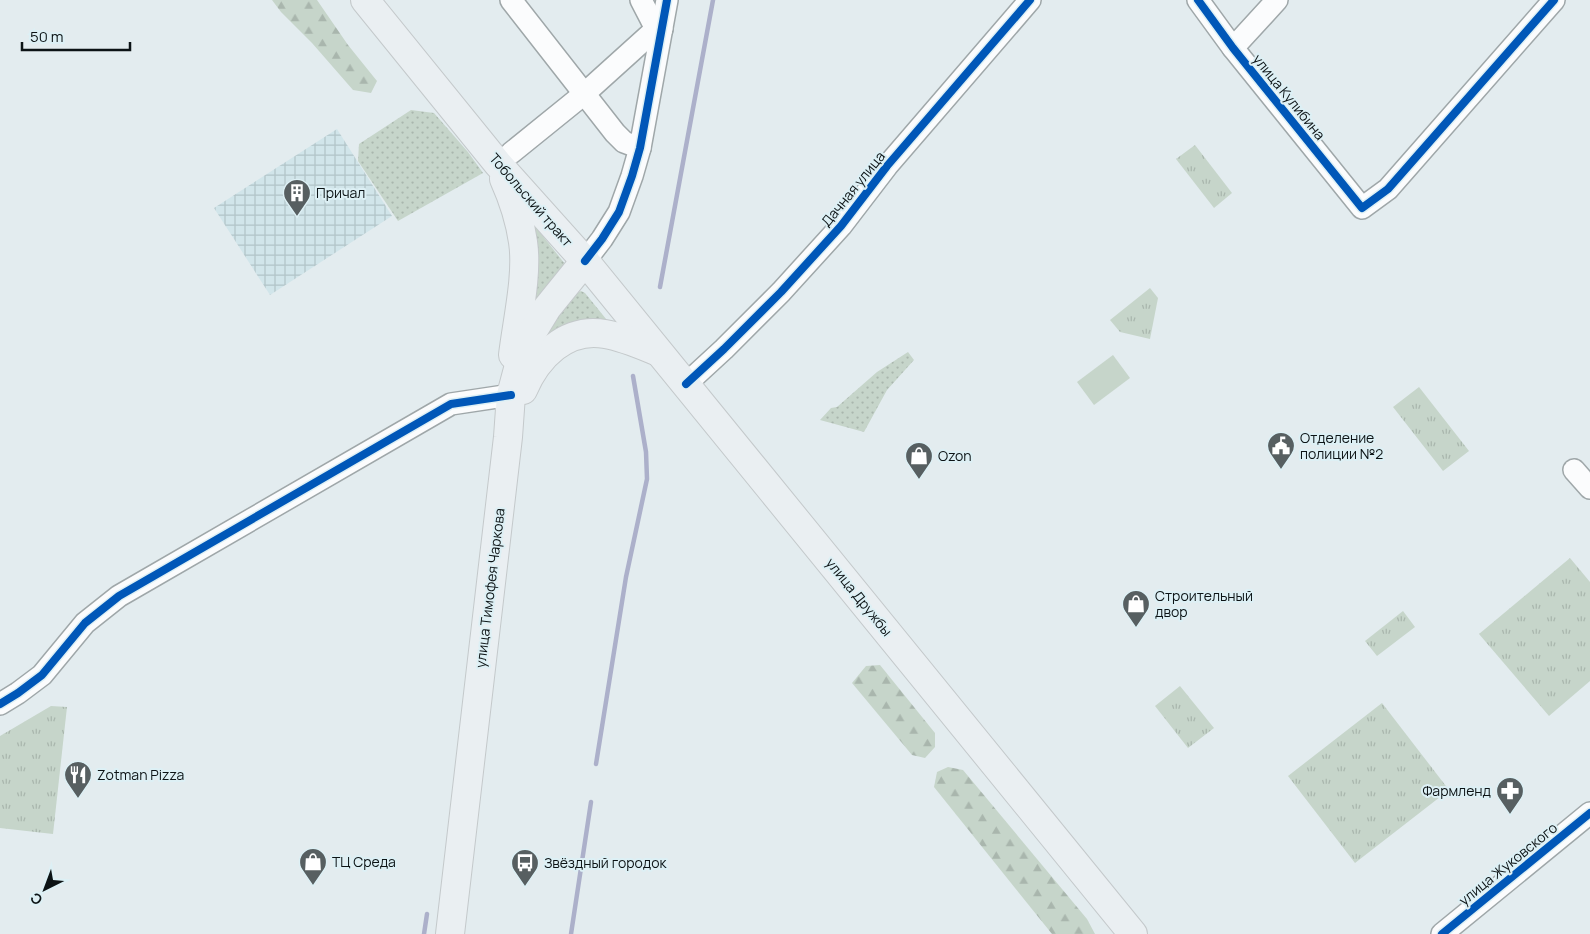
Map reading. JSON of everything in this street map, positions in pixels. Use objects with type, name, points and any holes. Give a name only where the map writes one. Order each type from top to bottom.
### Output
[{"type":"main road","name":"Тобольский тракт","points":[[365,0],[504,159],[539,192],[585,261]]},
{"type":"main road","name":"Тобольский тракт","points":[[386,0],[504,159]]},
{"type":"main road","points":[[504,159],[524,248],[524,273],[513,354],[511,395]]},
{"type":"main road","name":"улица Дружбы","points":[[585,261],[1133,934]]},
{"type":"main road","name":"улица Тимофея Чаркова","points":[[450,934],[508,437],[511,395],[519,365],[530,336],[547,308],[585,261]]},
{"type":"main road","points":[[508,437],[522,394],[534,369],[544,356],[569,338],[585,333],[603,333],[625,338],[658,351]]},
{"type":"street","points":[[511,0],[615,133],[624,142],[640,148]]},
{"type":"street","points":[[641,0],[659,29]]},
{"type":"street","points":[[585,261],[606,234],[619,212],[632,176],[640,148],[659,29],[667,0]]},
{"type":"street","name":"Дачная улица","points":[[686,384],[781,292],[840,226],[887,166],[1030,0]]},
{"type":"street","name":"улица Кулибина","points":[[1198,0],[1233,48],[1362,208],[1388,189],[1554,0]]},
{"type":"street","points":[[1233,48],[1277,0]]},
{"type":"street","points":[[504,159],[584,94],[659,29]]},
{"type":"street","points":[[0,704],[42,675],[85,623],[119,596],[451,404],[511,395]]},
{"type":"street","points":[[1574,470],[1590,488]]},
{"type":"street","name":"улица Жуковского","points":[[1442,934],[1590,813]]},
{"type":"shaded area","points":[[337,129],[392,216],[270,295],[214,208]]},
{"type":"green space","points":[[272,0],[317,0],[348,45],[377,81],[371,93],[353,90]]},
{"type":"green space","points":[[411,110],[434,113],[468,152],[483,173],[398,221],[358,161],[359,144]]},
{"type":"green space","points":[[1195,145],[1232,193],[1214,208],[1176,159]]},
{"type":"green space","points":[[523,211],[565,264],[527,315]]},
{"type":"green space","points":[[1150,288],[1158,298],[1150,339],[1120,332],[1110,320]]},
{"type":"green space","points":[[581,291],[585,293],[615,330],[533,356],[560,311],[567,302]]},
{"type":"green space","points":[[908,352],[914,360],[887,390],[864,432],[820,420],[831,408],[837,407],[877,372]]},
{"type":"green space","points":[[1113,355],[1130,378],[1094,405],[1077,382]]},
{"type":"green space","points":[[1419,387],[1469,451],[1443,471],[1393,407]]},
{"type":"green space","points":[[1570,558],[1590,582],[1590,681],[1549,716],[1479,634]]},
{"type":"green space","points":[[1403,611],[1415,627],[1377,656],[1365,641]]},
{"type":"green space","points":[[880,665],[935,733],[935,747],[925,758],[912,755],[852,683],[866,666]]},
{"type":"green space","points":[[1180,686],[1214,728],[1188,748],[1155,706]]},
{"type":"green space","points":[[1382,703],[1449,790],[1355,863],[1288,776]]},
{"type":"green space","points":[[51,706],[67,707],[53,834],[0,828],[0,736]]},
{"type":"green space","points":[[948,767],[963,770],[1087,919],[1095,934],[1052,934],[934,787],[937,772]]},
{"type":"waterway","points":[[660,287],[713,0]]},
{"type":"waterway","points":[[596,764],[626,577],[647,479],[646,452],[633,376]]},
{"type":"waterway","points":[[571,934],[591,802]]},
{"type":"waterway","points":[[424,934],[427,914]]},
{"type":"cycle path","points":[[585,261],[619,212],[632,176],[640,148],[667,0]]},
{"type":"cycle path","points":[[686,384],[781,292],[841,226],[887,166],[1030,0]]},
{"type":"cycle path","points":[[1198,0],[1233,48],[1362,208],[1388,189],[1554,0]]},
{"type":"cycle path","points":[[0,704],[42,675],[85,623],[119,596],[451,404],[511,395]]},
{"type":"cycle path","points":[[1442,934],[1590,813]]},
{"type":"place","name":"Причал","points":[[297,217]]},
{"type":"place","name":"Отделение полиции №2","points":[[1281,470]]},
{"type":"place","name":"Ozon","points":[[919,480]]},
{"type":"place","name":"Строительный двор","points":[[1136,628]]},
{"type":"place","name":"Zotman Pizza","points":[[78,799]]},
{"type":"place","name":"Фармленд","points":[[1510,815]]},
{"type":"place","name":"ТЦ Среда","points":[[313,886]]},
{"type":"place","name":"Звёздный городок","points":[[525,887]]}]
